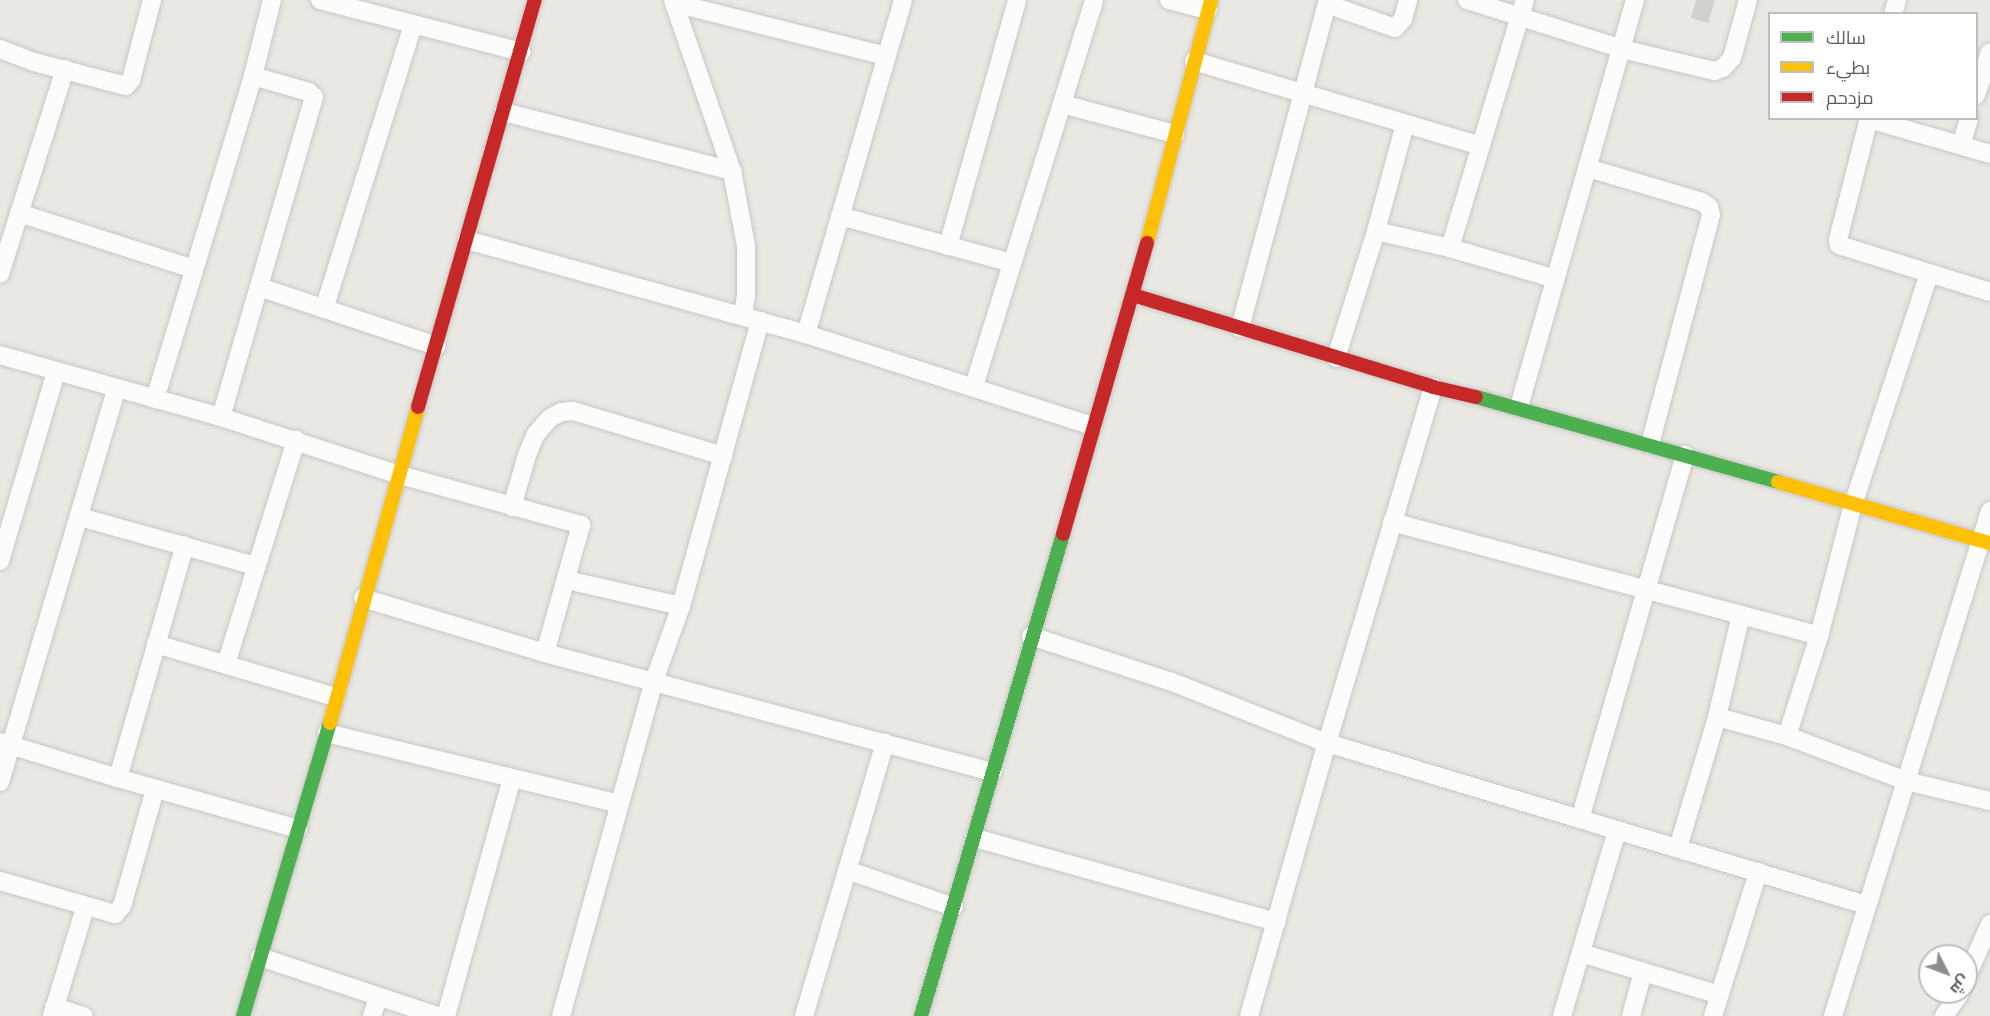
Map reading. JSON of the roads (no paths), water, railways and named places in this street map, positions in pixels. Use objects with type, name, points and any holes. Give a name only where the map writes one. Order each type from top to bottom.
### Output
[{"type":"street","points":[[0,49],[123,86],[128,85],[152,0]]},
{"type":"street","points":[[155,399],[254,76],[273,0]]},
{"type":"street","points":[[320,0],[521,52]]},
{"type":"street","points":[[243,1016],[327,733],[363,598],[535,0]]},
{"type":"street","points":[[806,334],[903,0]]},
{"type":"street","points":[[948,246],[1017,0]]},
{"type":"street","points":[[974,386],[1094,0]]},
{"type":"street","points":[[921,1016],[1133,295],[1209,5],[1169,0]]},
{"type":"street","points":[[1240,328],[1328,2],[1395,28],[1403,20],[1408,0]]},
{"type":"street","points":[[1467,0],[1523,8],[1622,49],[1714,71],[1723,69],[1732,58],[1748,0]]},
{"type":"street","points":[[1519,406],[1635,0]]},
{"type":"street","points":[[674,2],[887,56]]},
{"type":"street","points":[[561,1016],[654,681],[681,606],[723,456],[751,319],[746,295],[746,246],[732,171],[674,2]]},
{"type":"street","points":[[1450,248],[1523,8]]},
{"type":"street","points":[[324,309],[413,25]]},
{"type":"street","points":[[1978,92],[1990,52]]},
{"type":"street","points":[[1194,61],[1481,146]]},
{"type":"street","points":[[0,273],[65,69]]},
{"type":"street","points":[[221,417],[314,97],[309,92],[254,76]]},
{"type":"street","points":[[1062,104],[1175,134]]},
{"type":"street","points":[[504,112],[732,171]]},
{"type":"street","points":[[1869,120],[1838,240],[1839,245],[1843,249],[1990,292]]},
{"type":"street","points":[[1872,120],[1990,154]]},
{"type":"street","points":[[1960,146],[1968,120]]},
{"type":"street","points":[[1335,357],[1376,231],[1405,124]]},
{"type":"street","points":[[1588,168],[1702,202],[1709,207],[1711,215],[1650,444]]},
{"type":"street","points":[[19,213],[193,269]]},
{"type":"street","points":[[840,216],[1012,263]]},
{"type":"street","points":[[1376,231],[1450,248],[1556,279]]},
{"type":"street","points":[[467,240],[806,334],[1093,426]]},
{"type":"street","points":[[1787,736],[1819,636],[1853,505],[1929,274]]},
{"type":"street","points":[[259,287],[436,345]]},
{"type":"street","points":[[1133,295],[1433,387],[1519,406],[1853,505],[1986,541]]},
{"type":"street","points":[[0,355],[221,417],[400,475],[581,525],[545,653]]},
{"type":"street","points":[[0,561],[56,372]]},
{"type":"street","points":[[1249,1016],[1326,743],[1433,387]]},
{"type":"street","points":[[0,782],[5,743],[80,517],[117,388]]},
{"type":"street","points":[[512,507],[527,455],[536,434],[550,418],[562,412],[573,411],[723,456]]},
{"type":"street","points":[[226,664],[296,440]]},
{"type":"street","points":[[1580,819],[1685,455]]},
{"type":"street","points":[[0,495],[18,501]]},
{"type":"street","points":[[1833,1016],[1866,905],[1986,541],[1990,511]]},
{"type":"street","points":[[80,517],[255,566]]},
{"type":"street","points":[[1392,522],[1647,588],[1819,636]]},
{"type":"street","points":[[117,778],[185,545]]},
{"type":"street","points":[[567,579],[681,606]]},
{"type":"street","points":[[363,598],[545,653],[992,772]]},
{"type":"street","points":[[1678,848],[1717,717],[1742,615]]},
{"type":"street","points":[[1031,636],[1172,682],[1326,743],[1866,905]]},
{"type":"street","points":[[156,644],[335,697]]},
{"type":"street","points":[[1717,717],[1787,736],[1906,781],[1990,801]]},
{"type":"street","points":[[327,733],[620,804]]},
{"type":"street","points":[[5,743],[117,778],[298,829]]},
{"type":"street","points":[[804,1016],[885,743]]},
{"type":"street","points":[[446,1016],[512,778]]},
{"type":"street","points":[[0,881],[85,908],[115,914],[120,909],[155,789]]},
{"type":"street","points":[[1562,1016],[1617,830]]},
{"type":"street","points":[[975,838],[1276,922]]},
{"type":"street","points":[[847,870],[954,907]]},
{"type":"street","points":[[1713,1016],[1758,872]]},
{"type":"street","points":[[84,1016],[53,1012],[85,908]]},
{"type":"street","points":[[1978,951],[1990,924]]},
{"type":"street","points":[[1581,953],[1719,995]]},
{"type":"street","points":[[260,957],[437,1016]]},
{"type":"street","points":[[1631,1016],[1643,972]]},
{"type":"street","points":[[372,1016],[378,996]]}]
